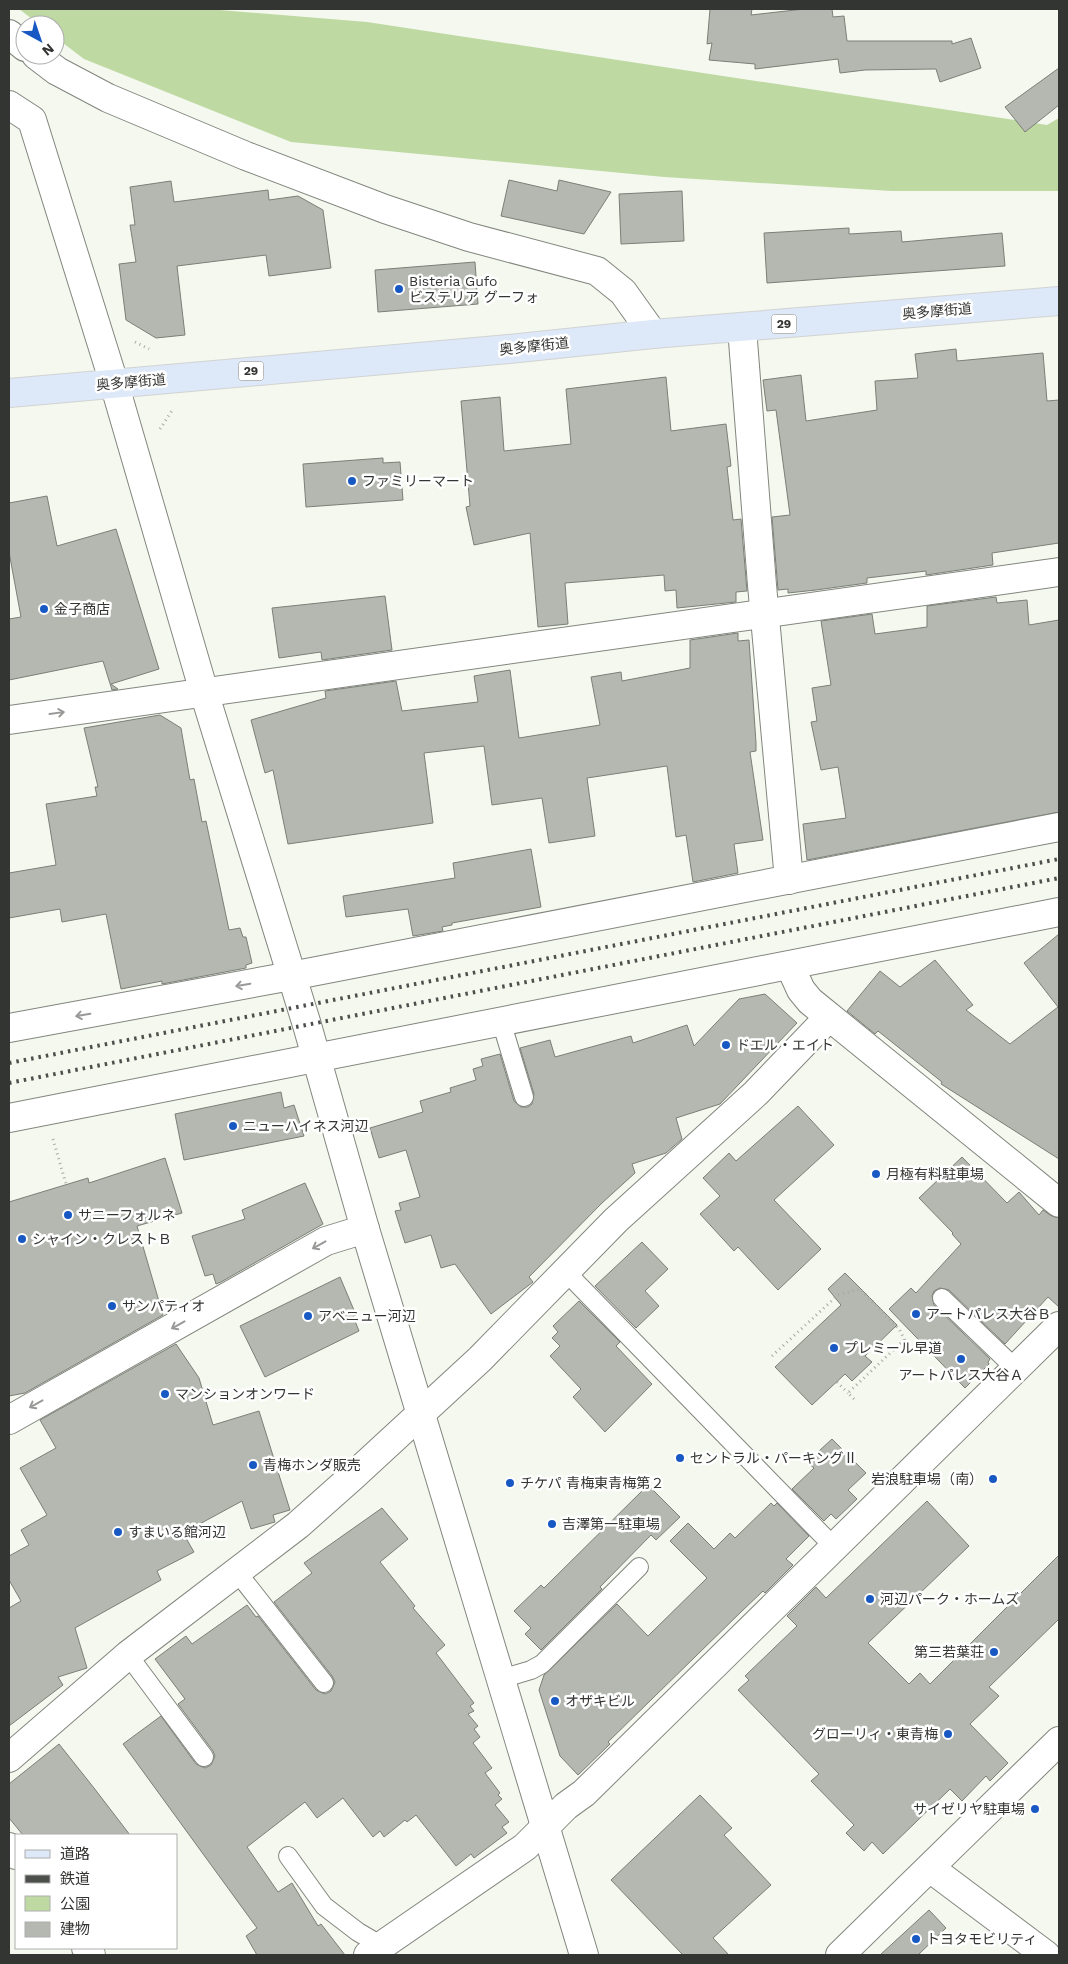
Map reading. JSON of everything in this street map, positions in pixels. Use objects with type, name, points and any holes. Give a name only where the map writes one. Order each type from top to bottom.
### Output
[{"type":"main road","name":"奥多摩街道","points":[[9,393],[500,350],[653,334],[1059,301]]},
{"type":"street","points":[[49,65],[108,98],[246,156],[385,209],[469,237],[598,271],[624,292],[653,334]]},
{"type":"street","points":[[9,106],[32,120],[114,383],[204,692],[316,1058],[365,1229],[584,1955]]},
{"type":"street","points":[[742,328],[789,880]]},
{"type":"street","points":[[9,720],[1059,572]]},
{"type":"street","points":[[9,1028],[291,976],[1059,827]]},
{"type":"street","points":[[9,1118],[1059,912]]},
{"type":"street","points":[[790,966],[800,990],[829,1017],[1059,1203]]},
{"type":"street","points":[[9,1758],[128,1655],[298,1525],[480,1359],[616,1220],[756,1093],[829,1017]]},
{"type":"street","points":[[9,1420],[326,1241],[365,1229]]},
{"type":"street","points":[[375,1951],[525,1847],[545,1826],[584,1793],[1059,1326]]},
{"type":"street","points":[[840,1955],[1059,1741]]},
{"type":"street","points":[[930,1868],[1046,1955]]},
{"type":"lane","points":[[500,1021],[524,1098]]},
{"type":"lane","points":[[565,1271],[834,1548]]},
{"type":"lane","points":[[942,1298],[1016,1369]]},
{"type":"lane","points":[[502,1679],[532,1670],[542,1664],[639,1567]]},
{"type":"lane","points":[[237,1572],[324,1683]]},
{"type":"lane","points":[[128,1655],[204,1757]]},
{"type":"lane","points":[[288,1856],[324,1906],[358,1932],[375,1951]]},
{"type":"path","points":[[158,432],[172,410],[179,406]]},
{"type":"path","points":[[44,1111],[66,1184]]},
{"type":"path","points":[[772,1356],[838,1295],[860,1290],[899,1329],[909,1348]]},
{"type":"path","points":[[848,1393],[904,1340]]},
{"type":"path","points":[[837,1382],[854,1399]]},
{"type":"green space","points":[[19,9],[207,9],[367,22],[1047,125],[1059,118],[1059,191],[892,191],[664,177],[291,142],[84,59],[65,45],[65,15],[27,15]]},
{"type":"building","points":[[710,9],[752,9],[751,15],[804,9],[832,9],[833,17],[844,16],[847,41],[952,41],[952,44],[971,38],[981,68],[940,82],[936,69],[865,70],[840,73],[838,59],[755,69],[755,64],[709,60],[712,43],[707,44]]},
{"type":"building","points":[[1059,68],[1059,105],[1025,132],[1005,107]]},
{"type":"building","points":[[509,180],[557,191],[559,180],[611,192],[584,234],[501,216]]},
{"type":"building","points":[[171,181],[174,202],[268,190],[269,200],[298,196],[323,210],[331,268],[269,276],[266,255],[177,266],[185,335],[156,338],[126,320],[119,264],[136,262],[130,225],[135,225],[130,187]]},
{"type":"building","points":[[682,191],[684,241],[621,244],[619,194]]},
{"type":"building","points":[[849,228],[849,234],[901,231],[902,242],[1002,233],[1005,266],[767,283],[764,233]]},
{"type":"building","points":[[475,262],[478,304],[378,312],[375,270]]},
{"type":"building","points":[[956,349],[957,361],[1043,353],[1047,401],[1059,400],[1059,543],[992,553],[993,565],[926,575],[926,571],[867,578],[867,583],[816,590],[788,593],[788,589],[778,590],[772,517],[790,515],[776,410],[767,411],[763,380],[801,375],[806,421],[877,410],[875,381],[918,378],[915,354]]},
{"type":"building","points":[[666,377],[671,431],[726,424],[731,466],[727,467],[733,520],[741,519],[747,591],[736,592],[736,602],[677,608],[676,590],[665,591],[664,575],[565,583],[568,624],[538,627],[530,533],[474,545],[466,507],[470,506],[461,401],[500,397],[504,451],[571,444],[566,389]]},
{"type":"building","points":[[383,458],[383,463],[400,462],[403,500],[306,507],[303,464]]},
{"type":"building","points":[[47,496],[57,546],[116,529],[159,669],[111,684],[118,689],[112,690],[103,661],[9,680],[9,619],[21,617],[9,552],[9,503]]},
{"type":"building","points":[[385,596],[392,650],[322,660],[321,652],[279,658],[272,608]]},
{"type":"building","points":[[996,597],[997,603],[1027,600],[1029,625],[1059,620],[1059,812],[807,860],[803,824],[846,818],[838,767],[821,770],[811,722],[817,721],[812,688],[831,685],[821,621],[872,614],[875,634],[927,627],[927,606]]},
{"type":"building","points":[[738,633],[738,641],[749,640],[756,743],[756,751],[750,752],[763,840],[734,844],[738,873],[693,882],[686,835],[676,837],[667,766],[587,778],[595,836],[549,843],[542,798],[492,805],[484,746],[424,753],[433,823],[288,844],[273,770],[265,773],[251,720],[326,698],[325,691],[396,681],[402,711],[478,702],[474,676],[510,670],[519,738],[600,725],[591,677],[621,672],[622,681],[690,668],[690,640]]},
{"type":"building","points":[[160,715],[181,728],[190,780],[194,779],[202,822],[206,821],[229,930],[240,928],[243,937],[246,937],[252,963],[246,965],[246,968],[162,984],[162,981],[121,989],[106,914],[62,922],[60,909],[9,918],[9,873],[56,865],[46,804],[97,796],[95,787],[98,787],[84,728]]},
{"type":"building","points":[[531,849],[541,907],[452,923],[452,925],[442,927],[443,931],[413,936],[408,909],[346,917],[343,896],[455,878],[453,863]]},
{"type":"building","points":[[1059,934],[1059,1159],[941,1084],[942,1082],[878,1031],[875,1034],[847,1011],[880,971],[900,987],[935,960],[973,1005],[966,1010],[1010,1044],[1058,1007],[1024,963]]},
{"type":"building","points":[[765,994],[797,1023],[720,1104],[676,1118],[682,1139],[666,1153],[632,1164],[635,1173],[602,1203],[529,1277],[533,1282],[491,1314],[455,1264],[441,1268],[431,1235],[405,1243],[395,1211],[401,1210],[399,1203],[420,1197],[406,1150],[379,1158],[370,1128],[423,1112],[420,1101],[451,1092],[450,1088],[476,1080],[473,1069],[483,1066],[481,1059],[500,1054],[514,1101],[521,1107],[528,1107],[532,1104],[534,1094],[520,1048],[550,1040],[555,1057],[631,1036],[633,1043],[687,1025],[694,1046],[739,999]]},
{"type":"building","name":"ニューハイネス河辺","points":[[281,1092],[284,1108],[294,1105],[304,1136],[184,1160],[175,1114]]},
{"type":"building","points":[[798,1106],[834,1145],[774,1200],[821,1249],[778,1290],[738,1247],[734,1251],[700,1214],[720,1196],[703,1178],[729,1153],[736,1161]]},
{"type":"building","points":[[962,1157],[1007,1203],[1019,1192],[1039,1215],[1043,1210],[1059,1218],[1059,1307],[1048,1297],[1005,1344],[949,1290],[940,1288],[934,1291],[932,1296],[934,1305],[990,1359],[989,1364],[965,1388],[889,1309],[911,1288],[916,1293],[961,1244],[953,1233],[919,1198]]},
{"type":"building","points":[[165,1158],[182,1213],[137,1226],[163,1315],[25,1393],[9,1396],[9,1202],[88,1178],[89,1183]]},
{"type":"building","points":[[305,1183],[323,1224],[221,1282],[216,1284],[213,1274],[205,1276],[192,1236],[245,1219],[242,1210]]},
{"type":"building","points":[[642,1242],[668,1269],[645,1291],[659,1306],[636,1328],[595,1286]]},
{"type":"building","name":"プレミール早道","points":[[845,1273],[897,1325],[865,1356],[872,1362],[852,1381],[845,1374],[812,1405],[775,1367],[841,1305],[828,1289]]},
{"type":"building","name":"アベニュー河辺","points":[[340,1277],[356,1315],[353,1316],[359,1331],[265,1377],[240,1326]]},
{"type":"building","points":[[579,1301],[620,1342],[616,1346],[652,1384],[605,1432],[573,1397],[581,1389],[550,1356],[560,1346],[552,1338],[558,1332],[553,1326]]},
{"type":"building","points":[[176,1344],[199,1378],[213,1425],[259,1411],[290,1510],[273,1515],[275,1522],[251,1529],[242,1501],[183,1533],[194,1552],[157,1571],[161,1580],[75,1628],[87,1668],[58,1677],[63,1685],[9,1726],[9,1608],[21,1601],[9,1580],[9,1556],[29,1545],[21,1530],[47,1515],[20,1468],[56,1448],[40,1420]]},
{"type":"building","points":[[832,1439],[866,1473],[848,1490],[857,1499],[836,1519],[831,1514],[824,1521],[792,1489],[814,1468],[807,1462]]},
{"type":"building","points":[[648,1485],[680,1517],[656,1540],[651,1535],[600,1587],[602,1589],[541,1650],[525,1634],[531,1628],[514,1611],[541,1585],[544,1588]]},
{"type":"building","points":[[927,1501],[969,1546],[868,1643],[909,1684],[920,1673],[930,1684],[1059,1555],[1059,1619],[989,1687],[999,1696],[970,1724],[1008,1763],[990,1781],[986,1776],[962,1801],[950,1789],[883,1854],[872,1842],[864,1851],[846,1833],[854,1825],[811,1781],[819,1774],[738,1690],[749,1680],[745,1676],[797,1626],[787,1616],[816,1587],[826,1598]]},
{"type":"building","points":[[771,1503],[774,1506],[777,1503],[809,1536],[786,1559],[793,1565],[765,1593],[763,1591],[742,1611],[608,1742],[610,1744],[578,1775],[560,1756],[539,1690],[544,1675],[617,1604],[648,1636],[707,1578],[670,1541],[688,1523],[714,1549],[730,1533],[735,1538]]},
{"type":"building","points":[[382,1508],[408,1539],[380,1562],[415,1606],[413,1608],[445,1645],[436,1653],[474,1703],[470,1706],[474,1711],[468,1714],[478,1726],[474,1729],[480,1737],[473,1743],[492,1768],[485,1773],[500,1793],[498,1795],[502,1799],[495,1805],[509,1822],[502,1827],[507,1833],[474,1858],[471,1854],[456,1866],[416,1815],[407,1822],[405,1820],[384,1837],[380,1831],[373,1837],[343,1798],[317,1818],[305,1802],[247,1847],[278,1892],[292,1883],[318,1926],[321,1924],[345,1955],[257,1955],[246,1936],[257,1928],[123,1744],[161,1716],[196,1764],[205,1768],[211,1765],[215,1756],[213,1751],[178,1704],[185,1699],[155,1659],[186,1636],[192,1644],[247,1605],[256,1617],[258,1616],[316,1690],[325,1694],[331,1691],[335,1682],[332,1676],[274,1602],[312,1573],[304,1563]]},
{"type":"building","points":[[59,1744],[129,1834],[22,1834],[9,1818],[9,1784]]},
{"type":"building","points":[[700,1795],[732,1828],[724,1835],[771,1885],[713,1938],[729,1955],[683,1955],[611,1880]]},
{"type":"building","name":"トヨタモビリティ","points":[[929,1910],[946,1928],[918,1955],[880,1955]]},
{"type":"railway","points":[[9,1063],[1059,859]]},
{"type":"railway","points":[[9,1083],[1059,878]]},
{"type":"place","name":"Bisteria Gufo ビステリア グーフォ","points":[[399,289]]},
{"type":"place","name":"ファミリーマート","points":[[352,481]]},
{"type":"place","name":"金子商店","points":[[44,609]]},
{"type":"place","name":"ドエル・エイト","points":[[726,1045]]},
{"type":"place","name":"ニューハイネス河辺","points":[[233,1126]]},
{"type":"place","name":"月極有料駐車場","points":[[876,1174]]},
{"type":"place","name":"サニーフォルネ","points":[[68,1215]]},
{"type":"place","name":"シャイン・クレストＢ","points":[[22,1239]]},
{"type":"place","name":"サンパティオ","points":[[112,1306]]},
{"type":"place","name":"アートパレス大谷Ｂ","points":[[916,1314]]},
{"type":"place","name":"アベニュー河辺","points":[[308,1316]]},
{"type":"place","name":"プレミール早道","points":[[834,1348]]},
{"type":"place","name":"アートパレス大谷Ａ","points":[[961,1359]]},
{"type":"place","name":"マンションオンワード","points":[[165,1394]]},
{"type":"place","name":"セントラル・パーキングⅡ","points":[[680,1458]]},
{"type":"place","name":"青梅ホンダ販売","points":[[253,1465]]},
{"type":"place","name":"岩浪駐車場（南）","points":[[993,1479]]},
{"type":"place","name":"チケパ 青梅東青梅第２","points":[[510,1483]]},
{"type":"place","name":"吉澤第一駐車場","points":[[552,1524]]},
{"type":"place","name":"すまいる館河辺","points":[[118,1532]]},
{"type":"place","name":"河辺パーク・ホームズ","points":[[870,1599]]},
{"type":"place","name":"第三若葉荘","points":[[994,1652]]},
{"type":"place","name":"オザキビル","points":[[555,1701]]},
{"type":"place","name":"グローリィ・東青梅","points":[[948,1734]]},
{"type":"place","name":"サイゼリヤ駐車場","points":[[1035,1809]]},
{"type":"place","name":"トヨタモビリティ","points":[[916,1939]]}]
